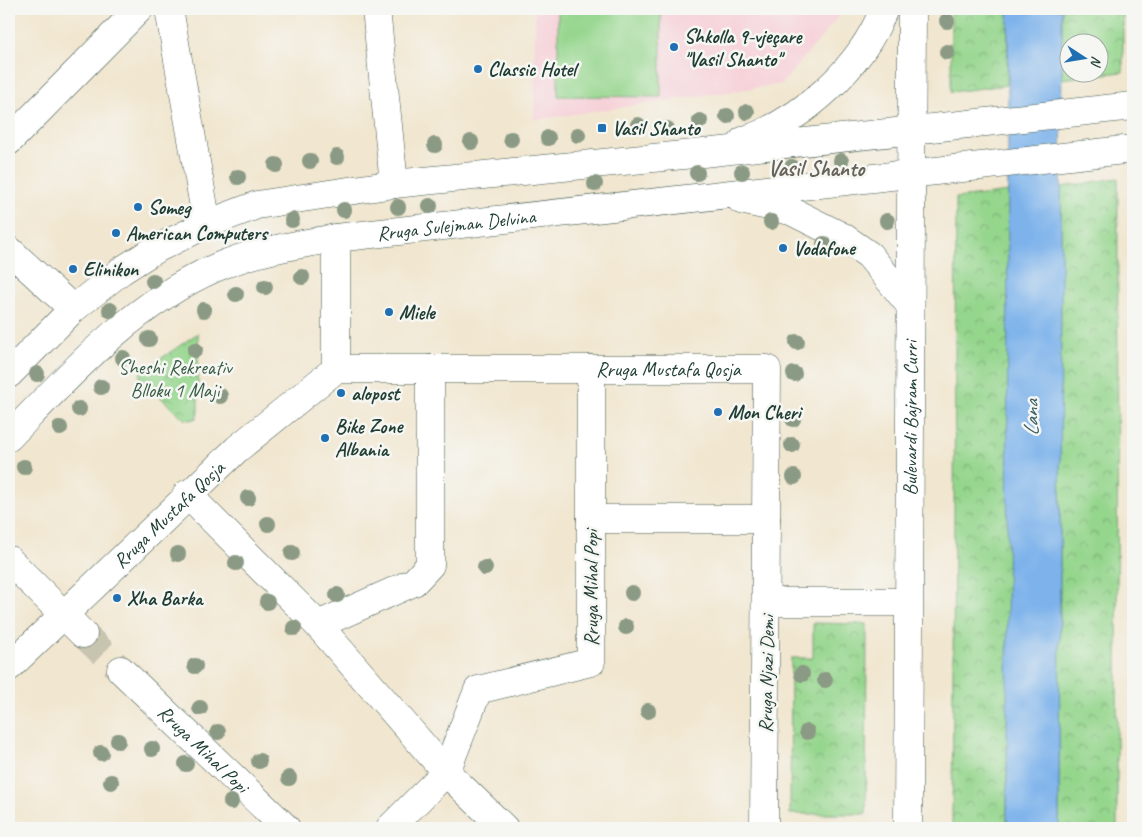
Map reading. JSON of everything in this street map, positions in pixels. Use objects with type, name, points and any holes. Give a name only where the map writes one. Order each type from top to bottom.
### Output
[{"type":"street","points":[[9,141],[138,9]]},
{"type":"street","points":[[169,9],[207,224]]},
{"type":"street","points":[[376,9],[394,184]]},
{"type":"street","points":[[714,152],[762,134],[804,108],[836,80],[860,55],[876,30],[884,9]]},
{"type":"street","name":"Bulevardi Bajram Curri","points":[[908,828],[912,9]]},
{"type":"street","points":[[9,374],[74,309],[121,270],[154,250],[207,224],[257,206],[394,184],[1120,108]]},
{"type":"street","name":"Rruga Sulejman Delvina","points":[[9,437],[125,325],[169,292],[216,268],[270,250],[336,238],[1120,150]]},
{"type":"street","points":[[719,195],[791,212],[842,237],[869,255],[910,305]]},
{"type":"street","points":[[336,238],[336,369]]},
{"type":"street","points":[[9,250],[74,309]]},
{"type":"street","name":"Rruga Mustafa Qosja","points":[[9,667],[187,494],[237,449],[336,369],[767,369],[766,602]]},
{"type":"street","name":"Rruga Mihal Popi","points":[[390,828],[446,772],[478,690],[591,662],[591,369]]},
{"type":"street","points":[[318,625],[414,582],[430,565],[430,370]]},
{"type":"street","points":[[187,494],[318,625],[446,772],[504,828]]},
{"type":"street","name":"Rruga Mihal Popi","points":[[591,519],[766,519]]},
{"type":"street","points":[[9,560],[83,634]]},
{"type":"street","name":"Rruga Njazi Demi","points":[[764,828],[766,602],[908,602]]},
{"type":"street","name":"Rruga Mihal Popi","points":[[121,670],[286,828]]},
{"type":"shaded area","name":"Shkolla 9-vjeçare \"Vasil Shanto\"","points":[[535,9],[845,9],[782,84],[534,120]]},
{"type":"green space","points":[[558,9],[661,9],[661,97],[558,96]]},
{"type":"green space","points":[[951,9],[1008,9],[1007,85],[951,92]]},
{"type":"green space","points":[[1062,9],[1123,9],[1123,72],[1110,73],[1110,32],[1062,32]]},
{"type":"green space","points":[[1118,178],[1117,828],[1059,828],[1061,187]]},
{"type":"green space","points":[[1009,192],[1007,828],[952,828],[956,198]]},
{"type":"green space","name":"Sheshi Rekreativ Blloku 1 Maji","points":[[198,333],[198,413],[196,418],[190,420],[184,419],[140,378],[140,373]]},
{"type":"green space","points":[[813,623],[867,624],[866,814],[790,814],[791,658],[813,658]]},
{"type":"water","name":"Lana","points":[[1008,9],[1062,9],[1062,32],[1060,32],[1060,82],[1062,82],[1059,828],[1007,828]]},
{"type":"tunnel","points":[[83,634],[121,670]]},
{"type":"place","name":"Shkolla 9-vjeçare \"Vasil Shanto\"","points":[[674,47]]},
{"type":"place","name":"Classic Hotel","points":[[478,69]]},
{"type":"place","name":"Vasil Shanto","points":[[602,128]]},
{"type":"place","name":"Someg","points":[[138,207]]},
{"type":"place","name":"American Computers","points":[[116,233]]},
{"type":"place","name":"Vodafone","points":[[783,248]]},
{"type":"place","name":"Elinikon","points":[[73,269]]},
{"type":"place","name":"Miele","points":[[389,312]]},
{"type":"place","name":"alopost","points":[[341,393]]},
{"type":"place","name":"Mon Cheri","points":[[718,412]]},
{"type":"place","name":"Bike Zone Albania","points":[[325,438]]},
{"type":"place","name":"Xha Barka","points":[[117,598]]},
{"type":"district","name":"Vasil Shanto","points":[[816,168]]}]
